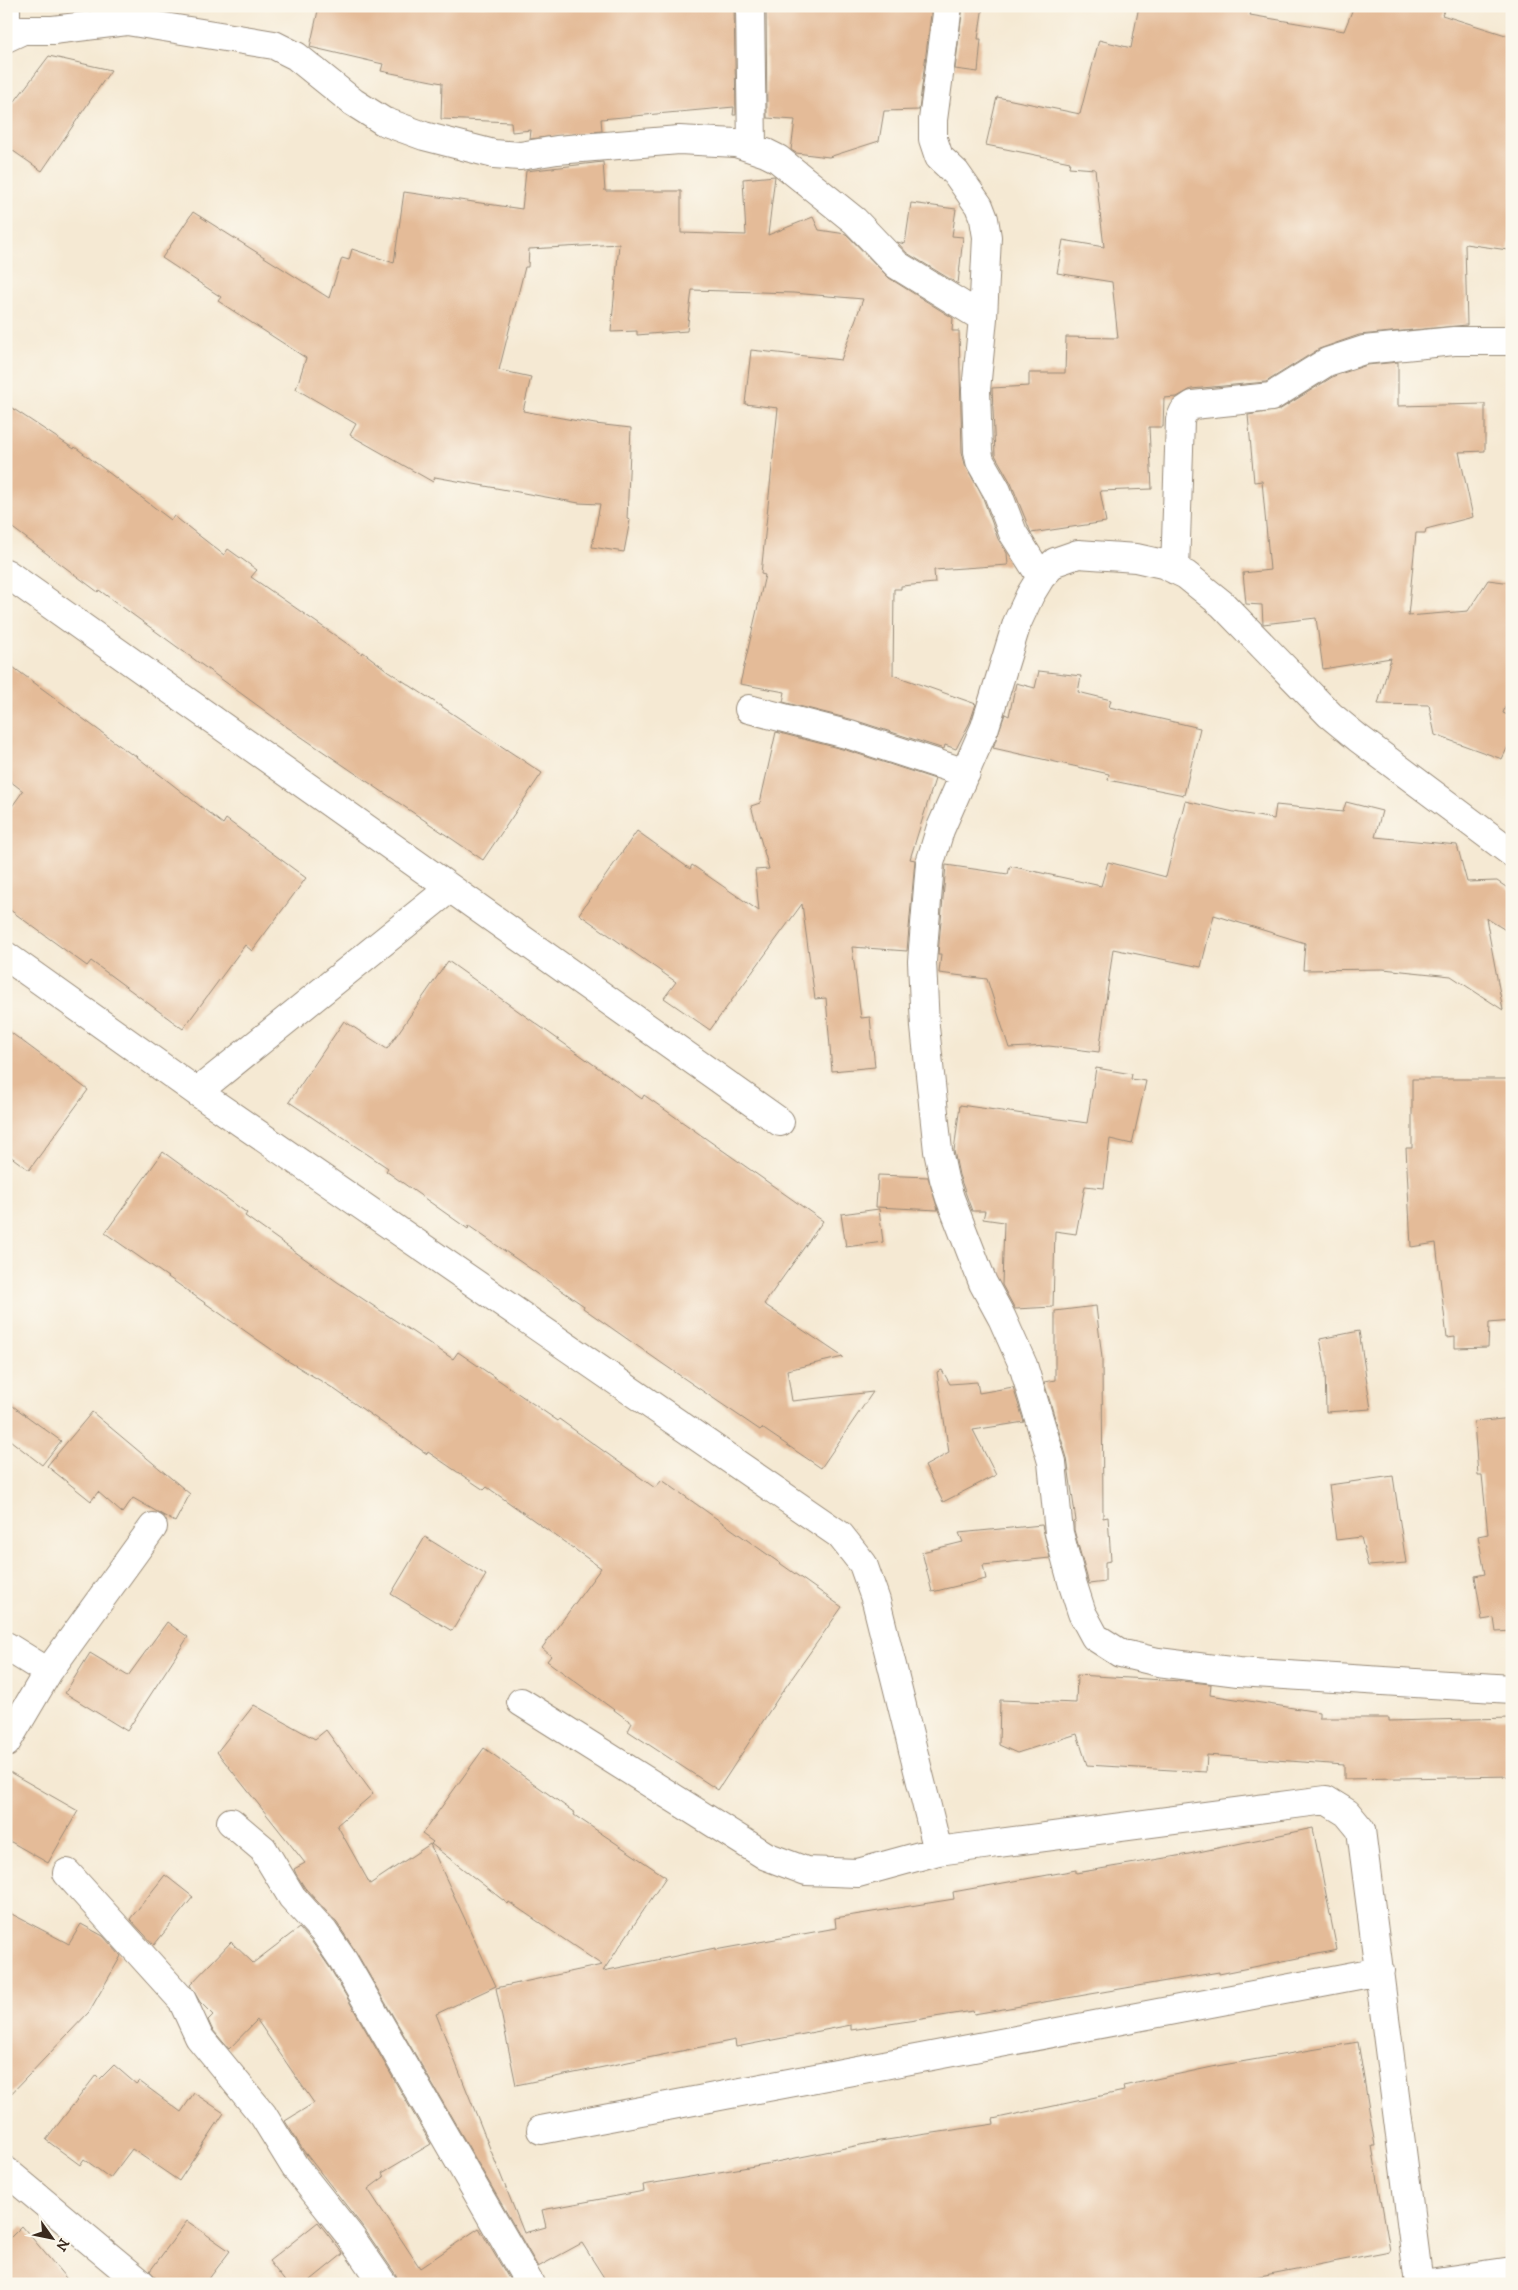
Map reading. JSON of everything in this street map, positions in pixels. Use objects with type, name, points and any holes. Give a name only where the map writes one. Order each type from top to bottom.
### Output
[{"type":"street","points":[[750,6],[752,148]]},
{"type":"street","points":[[948,6],[933,120],[933,139],[939,157],[956,173],[968,189],[984,219],[987,237],[983,318],[976,390],[978,451],[980,461],[997,491],[1013,533],[1041,577]]},
{"type":"street","points":[[6,38],[23,30],[53,30],[128,21],[274,45],[296,56],[353,102],[383,121],[424,136],[494,154],[520,156],[557,150],[679,140],[736,143],[778,159],[855,221],[887,257],[897,265],[983,318]]},
{"type":"street","points":[[1175,570],[1180,420],[1184,411],[1193,405],[1271,397],[1327,362],[1364,350],[1454,341],[1512,341]]},
{"type":"street","points":[[1512,853],[1330,715],[1222,604],[1186,575],[1163,564],[1136,558],[1078,554],[1055,562],[1041,577],[1017,623],[984,728],[940,830],[930,863],[922,952],[925,1027],[938,1152],[950,1198],[969,1249],[983,1283],[1002,1318],[1023,1365],[1052,1462],[1059,1533],[1082,1614],[1095,1637],[1120,1653],[1158,1662],[1238,1672],[1512,1689]]},
{"type":"street","points":[[6,573],[780,1122]]},
{"type":"street","points":[[749,709],[850,735],[966,773]]},
{"type":"street","points":[[197,1092],[449,889]]},
{"type":"street","points":[[6,956],[197,1092],[840,1535],[863,1564],[876,1601],[938,1852]]},
{"type":"street","points":[[6,1743],[48,1672],[153,1527]]},
{"type":"street","points":[[6,1646],[48,1672]]},
{"type":"street","points":[[521,1702],[766,1856],[806,1870],[858,1873],[938,1852],[1326,1800],[1347,1813],[1361,1830],[1420,2284],[1512,2271]]},
{"type":"street","points":[[232,1822],[262,1849],[292,1897],[324,1932],[343,1960],[530,2284]]},
{"type":"street","points":[[67,1873],[182,2000],[199,2037],[264,2116],[294,2167],[350,2236],[383,2284]]},
{"type":"street","points":[[541,2130],[1380,1971]]},
{"type":"street","points":[[6,2171],[142,2284]]},
{"type":"building","points":[[319,6],[734,6],[736,115],[733,115],[734,107],[601,119],[602,131],[530,139],[531,130],[512,132],[511,122],[441,119],[442,83],[381,71],[383,64],[310,47]]},
{"type":"building","points":[[766,6],[932,6],[919,110],[884,111],[879,141],[829,157],[796,153],[791,150],[795,120],[767,118]]},
{"type":"building","points":[[963,6],[983,6],[978,39],[981,39],[978,72],[955,69]]},
{"type":"building","points":[[1139,6],[1253,6],[1250,15],[1344,31],[1354,6],[1447,6],[1442,15],[1512,37],[1512,225],[1508,250],[1465,244],[1467,325],[1359,335],[1319,349],[1266,382],[1191,389],[1177,397],[1164,398],[1163,427],[1149,427],[1152,489],[1100,491],[1106,522],[1031,533],[1011,483],[995,455],[992,388],[1029,386],[1029,373],[1065,373],[1066,337],[1118,338],[1112,282],[1057,273],[1063,240],[1104,247],[1095,169],[1069,167],[1070,162],[986,145],[997,97],[1080,114],[1099,40],[1131,48]]},
{"type":"building","points":[[49,56],[111,70],[42,171],[6,146],[6,113]]},
{"type":"building","points":[[603,162],[605,191],[681,191],[681,233],[746,235],[743,179],[775,176],[768,235],[813,217],[819,230],[846,234],[889,278],[953,318],[952,331],[959,331],[962,452],[965,464],[983,498],[998,539],[1007,553],[1008,565],[934,570],[935,583],[901,586],[901,589],[894,589],[893,675],[976,704],[970,722],[956,749],[945,745],[944,749],[854,720],[783,702],[785,692],[740,684],[765,575],[761,574],[778,408],[745,404],[751,350],[841,360],[863,299],[793,293],[692,290],[687,331],[637,335],[637,331],[611,332],[619,244],[529,249],[528,267],[525,267],[499,370],[531,377],[523,411],[595,424],[631,428],[627,519],[630,520],[624,552],[592,547],[600,504],[579,503],[435,477],[433,482],[350,435],[356,424],[296,389],[306,358],[218,301],[221,297],[162,258],[193,212],[329,298],[342,258],[349,260],[352,249],[394,263],[404,192],[522,209],[526,171]]},
{"type":"building","points":[[911,203],[956,209],[952,236],[963,237],[958,284],[907,253],[897,242],[905,244]]},
{"type":"building","points":[[1398,362],[1398,406],[1485,404],[1485,451],[1459,452],[1473,517],[1426,529],[1425,533],[1416,533],[1408,616],[1468,611],[1488,580],[1512,583],[1512,688],[1503,713],[1512,717],[1512,738],[1502,759],[1435,735],[1429,705],[1378,704],[1391,658],[1323,669],[1316,618],[1263,624],[1262,605],[1246,604],[1243,573],[1270,570],[1262,481],[1254,482],[1248,415],[1279,410],[1334,376],[1367,365]]},
{"type":"building","points":[[6,404],[74,449],[75,447],[171,520],[174,516],[224,555],[228,549],[257,570],[251,577],[362,654],[363,652],[388,671],[542,773],[483,860],[287,727],[99,590],[98,592],[6,523]]},
{"type":"building","points":[[6,662],[132,753],[223,824],[226,819],[306,878],[252,951],[245,945],[183,1029],[91,961],[87,966],[6,907],[6,815],[23,791],[6,778]]},
{"type":"building","points":[[1039,671],[1081,676],[1078,692],[1111,700],[1109,707],[1200,728],[1184,795],[1108,780],[1109,774],[993,748],[1005,714],[1009,716],[1016,683],[1035,688]]},
{"type":"building","points":[[776,732],[846,750],[935,779],[910,859],[915,860],[907,951],[852,947],[861,1018],[870,1017],[875,1067],[832,1071],[826,998],[815,999],[802,904],[710,1030],[664,998],[676,982],[579,914],[637,831],[690,869],[692,865],[759,911],[755,870],[769,869],[751,806],[760,803]]},
{"type":"building","points":[[1185,801],[1274,819],[1276,805],[1343,812],[1346,802],[1382,811],[1375,837],[1457,845],[1467,882],[1497,881],[1512,891],[1512,934],[1486,918],[1503,1010],[1451,976],[1383,969],[1303,970],[1305,943],[1214,915],[1201,967],[1113,949],[1099,1052],[1049,1046],[1009,1048],[987,979],[939,973],[941,954],[938,954],[946,865],[1008,874],[1010,866],[1101,886],[1108,862],[1166,877]]},
{"type":"building","points":[[448,961],[642,1099],[644,1095],[823,1221],[764,1304],[843,1357],[787,1370],[792,1401],[873,1392],[821,1468],[762,1428],[760,1430],[663,1364],[583,1308],[584,1306],[469,1226],[468,1229],[386,1171],[388,1168],[289,1102],[344,1021],[387,1049]]},
{"type":"building","points":[[6,1029],[88,1090],[29,1170],[6,1153]]},
{"type":"building","points":[[1096,1068],[1132,1074],[1131,1079],[1146,1081],[1132,1144],[1110,1139],[1104,1188],[1085,1186],[1076,1234],[1055,1231],[1053,1307],[1015,1309],[1002,1285],[1004,1222],[983,1219],[985,1211],[972,1211],[959,1175],[954,1151],[960,1105],[1087,1123]]},
{"type":"building","points":[[1412,1079],[1512,1079],[1512,1321],[1489,1323],[1488,1347],[1455,1348],[1455,1337],[1447,1338],[1436,1243],[1411,1247],[1406,1148],[1412,1148]]},
{"type":"building","points":[[163,1152],[247,1213],[245,1216],[336,1281],[453,1359],[458,1352],[558,1421],[559,1419],[655,1488],[662,1480],[842,1607],[780,1695],[718,1790],[628,1731],[632,1723],[547,1661],[551,1656],[542,1648],[601,1568],[487,1487],[484,1490],[428,1452],[427,1454],[331,1387],[288,1361],[105,1233]]},
{"type":"building","points":[[878,1175],[928,1177],[938,1210],[876,1207]]},
{"type":"building","points":[[879,1209],[883,1242],[846,1247],[841,1214]]},
{"type":"building","points":[[1096,1306],[1102,1358],[1103,1518],[1108,1517],[1111,1561],[1105,1562],[1105,1582],[1089,1584],[1074,1530],[1074,1522],[1076,1521],[1067,1458],[1044,1382],[1055,1380],[1055,1311]]},
{"type":"building","points":[[1359,1331],[1371,1409],[1326,1412],[1325,1366],[1320,1339]]},
{"type":"building","points":[[942,1370],[950,1384],[977,1382],[979,1393],[1013,1387],[1024,1422],[973,1430],[996,1475],[943,1502],[925,1466],[949,1453],[937,1372]]},
{"type":"building","points":[[6,1401],[61,1441],[42,1465],[6,1437]]},
{"type":"building","points":[[92,1412],[190,1494],[175,1522],[133,1498],[122,1513],[98,1492],[91,1501],[47,1466]]},
{"type":"building","points":[[1512,1418],[1512,1631],[1496,1632],[1494,1618],[1482,1620],[1475,1576],[1485,1574],[1478,1536],[1488,1534],[1482,1475],[1478,1475],[1474,1422]]},
{"type":"building","points":[[1393,1476],[1406,1563],[1368,1566],[1361,1537],[1336,1540],[1329,1485]]},
{"type":"building","points":[[1042,1525],[1050,1558],[983,1565],[986,1579],[932,1592],[922,1552],[963,1542],[959,1533]]},
{"type":"building","points":[[425,1537],[486,1575],[452,1631],[391,1594]]},
{"type":"building","points":[[167,1622],[188,1637],[127,1731],[65,1693],[90,1653],[128,1676]]},
{"type":"building","points":[[1077,1675],[1211,1684],[1210,1695],[1319,1712],[1319,1718],[1389,1718],[1389,1721],[1512,1718],[1512,1776],[1344,1779],[1344,1765],[1207,1755],[1206,1772],[1087,1765],[1077,1734],[1017,1753],[999,1745],[1000,1700],[1076,1703]]},
{"type":"building","points":[[254,1705],[315,1739],[326,1730],[373,1794],[337,1825],[370,1884],[430,1844],[496,1986],[436,2014],[524,2233],[546,2227],[542,2210],[644,2191],[643,2185],[766,2164],[880,2141],[994,2124],[993,2119],[1124,2091],[1123,2086],[1217,2066],[1358,2042],[1375,2146],[1372,2146],[1390,2251],[1218,2284],[608,2284],[582,2243],[538,2267],[356,1952],[337,1923],[305,1888],[296,1874],[294,1869],[305,1863],[217,1752]]},
{"type":"building","points":[[484,1748],[575,1813],[574,1815],[666,1877],[603,1971],[715,1948],[715,1950],[836,1928],[835,1918],[954,1899],[953,1892],[1076,1870],[1076,1873],[1189,1854],[1313,1828],[1337,1950],[1219,1974],[1219,1972],[974,2014],[973,2011],[851,2030],[851,2025],[736,2047],[735,2040],[516,2085],[496,1988],[602,1965],[509,1902],[508,1904],[431,1844],[433,1842],[422,1834]]},
{"type":"building","points":[[6,1770],[78,1811],[48,1863],[6,1839]]},
{"type":"building","points":[[165,1875],[193,1897],[154,1945],[130,1919]]},
{"type":"building","points":[[6,1911],[69,1944],[81,1924],[103,1936],[121,1956],[89,2012],[6,2099]]},
{"type":"building","points":[[299,1928],[312,1942],[330,1968],[431,2144],[382,2173],[384,2177],[368,2189],[420,2268],[479,2228],[511,2282],[398,2284],[396,2275],[363,2227],[303,2150],[285,2121],[314,2103],[257,2020],[229,2049],[212,2029],[208,2020],[213,2015],[200,2002],[190,1985],[231,1942],[253,1963]]},
{"type":"building","points":[[114,2065],[136,2084],[139,2081],[181,2112],[194,2093],[224,2113],[179,2181],[132,2149],[110,2178],[84,2159],[80,2165],[46,2140],[96,2075],[100,2079]]},
{"type":"building","points":[[187,2221],[230,2251],[205,2284],[157,2284],[156,2278],[150,2271]]},
{"type":"building","points":[[318,2222],[343,2254],[306,2284],[287,2284],[269,2261]]},
{"type":"building","points":[[22,2226],[71,2284],[6,2284],[6,2242]]}]
